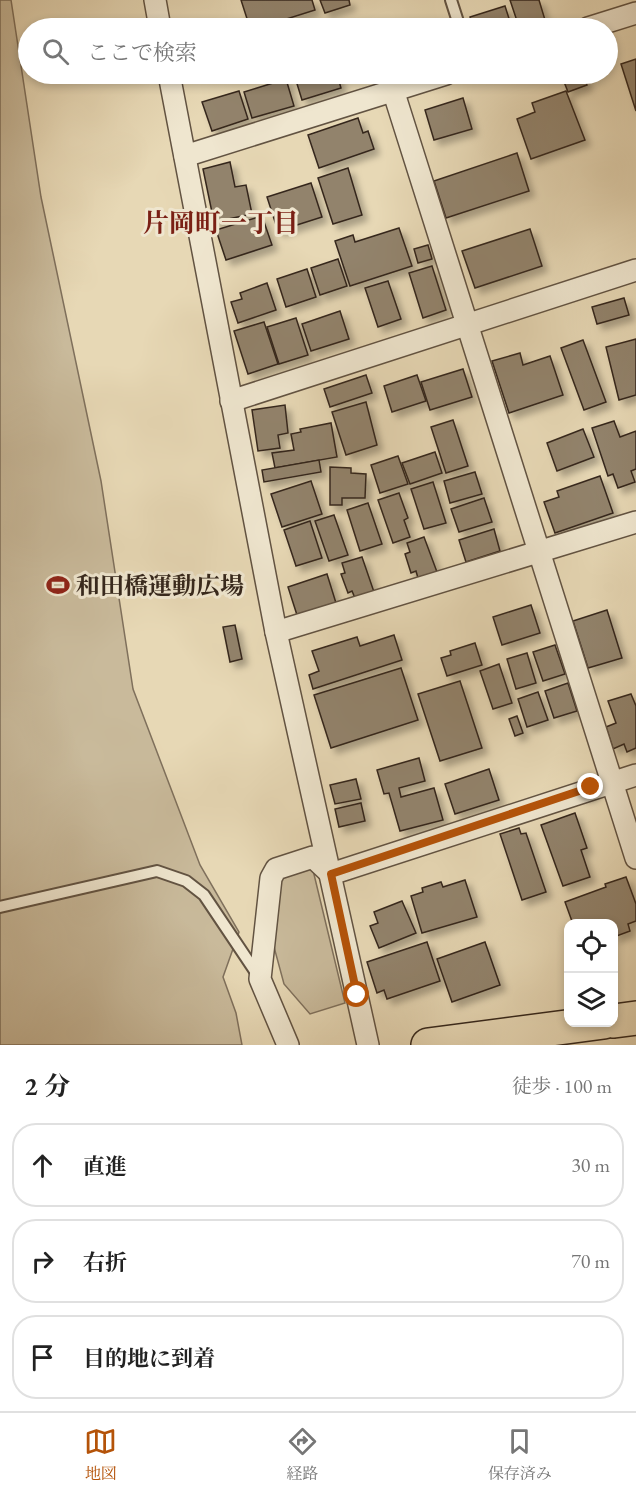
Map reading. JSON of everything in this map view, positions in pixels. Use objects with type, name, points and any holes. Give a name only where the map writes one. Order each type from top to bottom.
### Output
[{"type":"main road","points":[[618,1020],[636,1018]]},
{"type":"main road","points":[[428,1045],[572,1027]]},
{"type":"street","points":[[155,0],[158,18]]},
{"type":"street","points":[[618,19],[636,13]]},
{"type":"street","points":[[171,84],[276,632],[368,1045]]},
{"type":"street","points":[[184,156],[413,84]]},
{"type":"street","points":[[393,90],[636,858]]},
{"type":"street","points":[[231,401],[636,270]]},
{"type":"street","points":[[276,632],[636,522]]},
{"type":"street","points":[[331,874],[636,775]]},
{"type":"street","points":[[288,1045],[279,1019],[260,979],[271,878],[276,869],[314,857],[331,874]]},
{"type":"lane","points":[[451,0],[457,18]]},
{"type":"lane","points":[[0,907],[157,871],[186,881],[204,895],[260,979]]},
{"type":"shaded area","name":"和田橋運動広場","points":[[0,0],[11,0],[18,46],[18,84],[24,84],[41,197],[101,481],[133,689],[200,865],[239,932],[223,977],[236,1013],[242,1045],[0,1045]]},
{"type":"shaded area","points":[[312,866],[345,1003],[310,1014],[284,984],[274,947],[276,875]]},
{"type":"building","points":[[241,0],[312,0],[315,10],[290,18],[247,18]]},
{"type":"building","points":[[320,0],[349,0],[350,5],[325,13]]},
{"type":"building","points":[[510,0],[539,0],[544,18],[516,18]]},
{"type":"building","points":[[505,6],[509,18],[470,18]]},
{"type":"building","points":[[636,59],[636,111],[621,64]]},
{"type":"building","points":[[270,84],[287,84],[294,106],[252,118],[244,92]]},
{"type":"building","points":[[297,84],[340,84],[341,88],[302,100]]},
{"type":"building","points":[[565,84],[587,84],[587,85],[568,92]]},
{"type":"building","points":[[239,91],[248,119],[212,131],[202,102]]},
{"type":"building","points":[[566,91],[585,140],[531,159],[517,119],[535,112],[532,103]]},
{"type":"building","points":[[463,98],[472,129],[434,140],[425,110]]},
{"type":"building","points":[[358,118],[363,133],[368,131],[374,149],[319,168],[308,135]]},
{"type":"building","points":[[517,153],[529,191],[446,218],[434,181]]},
{"type":"building","points":[[230,162],[235,187],[246,185],[252,214],[214,222],[203,169]]},
{"type":"building","points":[[348,168],[362,215],[333,224],[318,178]]},
{"type":"building","points":[[311,183],[322,217],[278,231],[267,197]]},
{"type":"building","points":[[262,216],[272,245],[226,260],[216,230]]},
{"type":"building","points":[[399,228],[412,266],[350,286],[335,241],[353,235],[355,242]]},
{"type":"building","points":[[530,229],[542,266],[475,288],[462,251]]},
{"type":"building","points":[[428,245],[432,259],[418,263],[414,249]]},
{"type":"building","points":[[338,259],[347,286],[320,295],[311,268]]},
{"type":"building","points":[[432,266],[446,310],[423,318],[409,273]]},
{"type":"building","points":[[307,269],[316,297],[286,307],[277,279]]},
{"type":"building","points":[[388,281],[401,319],[378,327],[365,288]]},
{"type":"building","points":[[267,283],[276,310],[238,323],[231,302],[242,299],[240,293]]},
{"type":"building","points":[[624,298],[629,315],[597,324],[592,307]]},
{"type":"building","points":[[340,311],[349,339],[311,351],[302,324]]},
{"type":"building","points":[[296,318],[308,355],[279,364],[267,327]]},
{"type":"building","points":[[264,322],[278,364],[248,374],[234,331]]},
{"type":"building","points":[[636,339],[636,395],[619,400],[606,347]]},
{"type":"building","points":[[583,340],[606,402],[584,410],[561,348]]},
{"type":"building","points":[[520,353],[523,365],[550,356],[563,395],[509,413],[492,361]]},
{"type":"building","points":[[463,369],[472,397],[430,410],[421,382]]},
{"type":"building","points":[[366,375],[372,393],[330,407],[324,389]]},
{"type":"building","points":[[417,375],[426,401],[392,412],[384,386]]},
{"type":"building","points":[[366,402],[377,445],[346,455],[332,412]]},
{"type":"building","points":[[285,405],[288,433],[278,435],[280,448],[258,451],[252,410]]},
{"type":"building","points":[[453,420],[468,466],[446,473],[431,427]]},
{"type":"building","points":[[614,421],[620,437],[636,431],[636,469],[631,471],[635,482],[618,488],[613,474],[608,476],[592,428]]},
{"type":"building","points":[[331,423],[337,457],[275,468],[272,453],[294,450],[291,434],[301,432],[300,429]]},
{"type":"building","points":[[583,429],[594,457],[557,471],[547,443]]},
{"type":"building","points":[[435,452],[442,473],[410,484],[402,463]]},
{"type":"building","points":[[398,456],[408,484],[380,493],[371,465]]},
{"type":"building","points":[[319,460],[321,472],[264,482],[262,470]]},
{"type":"building","points":[[330,467],[351,468],[351,473],[366,474],[365,498],[342,498],[342,505],[330,505]]},
{"type":"building","points":[[475,472],[482,494],[450,503],[444,481]]},
{"type":"building","points":[[600,476],[613,513],[555,533],[544,502],[559,497],[557,491]]},
{"type":"building","points":[[311,481],[322,514],[282,527],[271,494]]},
{"type":"building","points":[[433,482],[446,523],[424,529],[411,489]]},
{"type":"building","points":[[399,493],[408,518],[404,520],[410,537],[393,543],[378,500]]},
{"type":"building","points":[[484,498],[492,522],[459,532],[451,509]]},
{"type":"building","points":[[368,503],[382,544],[360,551],[347,510]]},
{"type":"building","points":[[334,515],[348,555],[329,561],[315,521]]},
{"type":"building","points":[[310,521],[322,558],[296,566],[284,530]]},
{"type":"building","points":[[494,529],[500,551],[466,562],[459,540]]},
{"type":"building","points":[[424,537],[437,572],[418,578],[416,571],[411,573],[405,554],[410,552],[407,543]]},
{"type":"building","points":[[362,557],[374,592],[355,598],[352,591],[348,593],[341,574],[345,573],[342,563]]},
{"type":"building","points":[[327,574],[336,603],[297,615],[288,587]]},
{"type":"building","points":[[531,605],[540,633],[502,645],[493,617]]},
{"type":"building","points":[[607,610],[622,658],[588,668],[573,621]]},
{"type":"building","points":[[235,625],[242,659],[230,662],[223,627]]},
{"type":"building","points":[[394,635],[402,660],[313,689],[309,675],[319,671],[312,651],[357,637],[360,646]]},
{"type":"building","points":[[475,643],[482,665],[447,676],[441,658],[451,655],[450,651]]},
{"type":"building","points":[[555,645],[565,674],[543,681],[533,652]]},
{"type":"building","points":[[527,653],[536,683],[516,689],[507,659]]},
{"type":"building","points":[[499,664],[512,703],[493,709],[480,671]]},
{"type":"building","points":[[401,668],[418,720],[331,748],[314,695]]},
{"type":"building","points":[[460,681],[482,748],[440,761],[418,694]]},
{"type":"building","points":[[568,683],[577,711],[554,718],[545,691]]},
{"type":"building","points":[[538,692],[548,720],[527,727],[518,699]]},
{"type":"building","points":[[631,694],[636,706],[636,748],[627,752],[624,744],[613,749],[606,727],[616,723],[608,701]]},
{"type":"building","points":[[517,716],[523,733],[515,736],[509,719]]},
{"type":"building","points":[[419,758],[425,781],[399,788],[401,797],[434,788],[443,820],[400,831],[389,793],[384,794],[377,770]]},
{"type":"building","points":[[489,769],[499,800],[455,814],[445,784]]},
{"type":"building","points":[[356,779],[361,799],[335,804],[330,785]]},
{"type":"building","points":[[361,803],[365,821],[339,827],[335,809]]},
{"type":"building","points":[[575,813],[587,848],[581,850],[590,877],[563,886],[541,825]]},
{"type":"building","points":[[519,828],[521,834],[526,833],[546,892],[522,900],[500,834]]},
{"type":"building","points":[[626,877],[636,904],[636,921],[628,924],[630,931],[618,936],[618,919],[571,919],[565,902],[606,887],[605,884]]},
{"type":"building","points":[[465,880],[477,917],[422,933],[411,896],[423,892],[422,888],[441,882],[443,887]]},
{"type":"building","points":[[402,901],[416,933],[379,948],[370,926],[378,923],[374,912]]},
{"type":"building","points":[[427,942],[440,981],[387,999],[384,990],[377,993],[367,962]]},
{"type":"building","points":[[485,942],[500,985],[452,1002],[437,959]]},
{"type":"place","name":"和田橋運動広場","points":[[58,585]]},
{"type":"district","name":"片岡町一丁目","points":[[221,223]]},
{"type":"route","points":[[357,995],[331,874],[591,787]]}]
